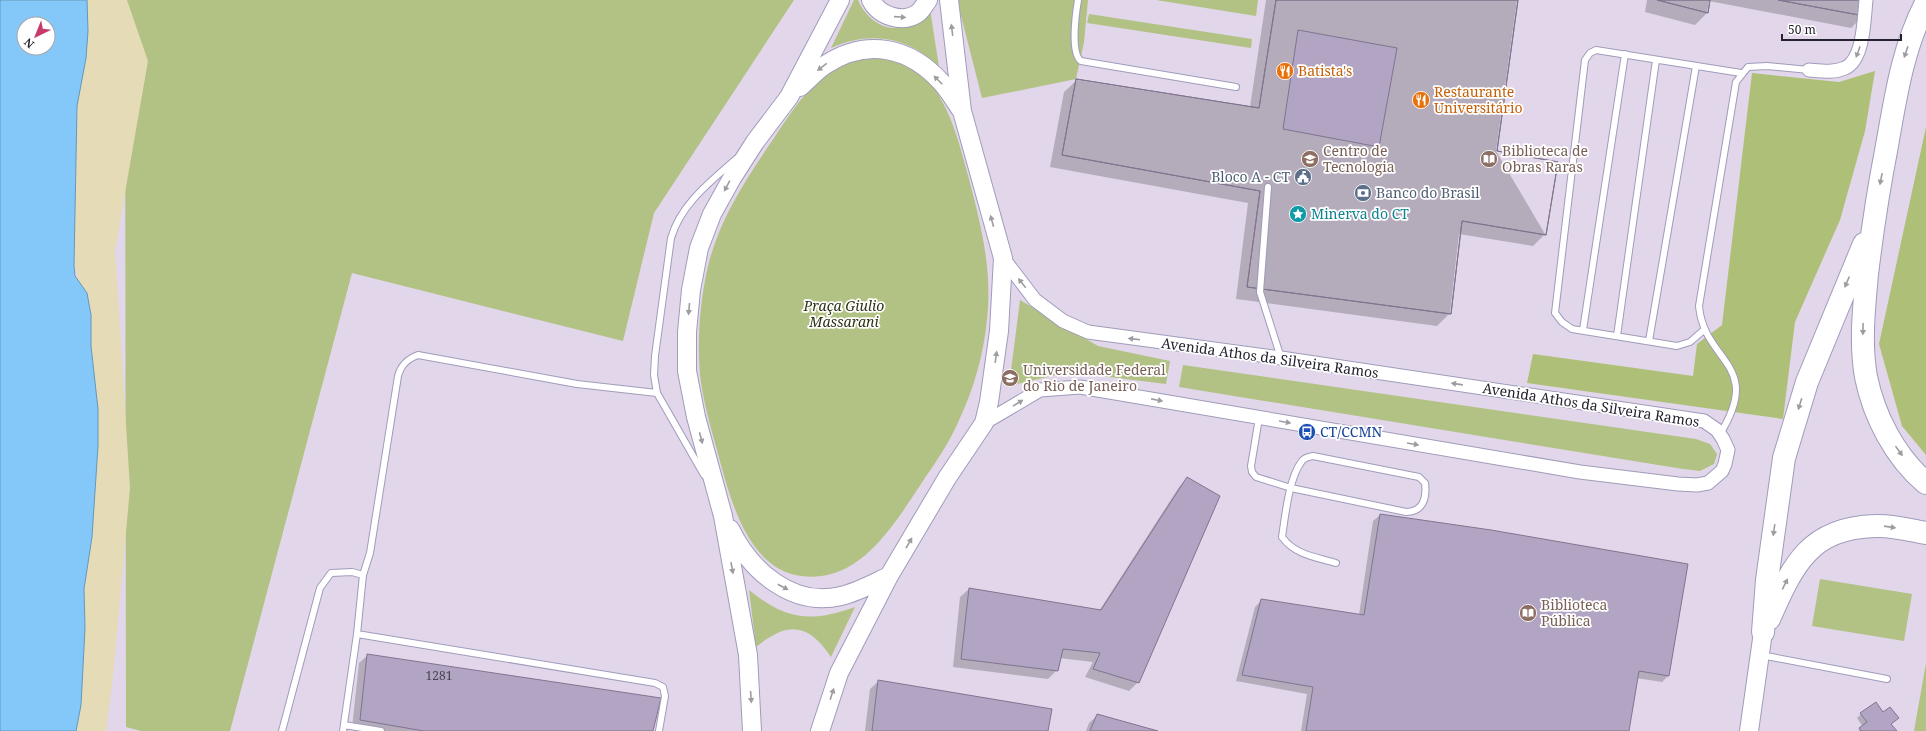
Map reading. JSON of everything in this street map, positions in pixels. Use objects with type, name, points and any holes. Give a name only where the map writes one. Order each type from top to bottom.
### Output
[{"type":"highway","points":[[1926,3],[1916,22],[1903,61],[1873,221],[1864,305],[1863,348],[1866,377],[1876,411],[1890,440],[1915,474],[1926,483]]},
{"type":"highway","points":[[1763,632],[1767,580],[1784,458],[1807,382],[1873,221]]},
{"type":"highway","points":[[1763,632],[1786,580],[1802,557],[1819,540],[1842,530],[1876,525],[1926,533]]},
{"type":"street","points":[[790,97],[840,0]]},
{"type":"street","points":[[871,0],[883,13],[896,18],[908,18],[919,13],[928,0]]},
{"type":"street","points":[[820,731],[839,673],[889,576],[947,478],[984,423],[989,402],[999,331],[1003,258],[962,111],[949,0]]},
{"type":"street","points":[[1809,70],[1837,70],[1846,68],[1855,61],[1860,49],[1866,0]]},
{"type":"street","points":[[752,731],[748,655],[723,516],[696,417],[687,371],[687,332],[691,290],[699,248],[712,214],[732,178],[755,142],[790,97],[824,65],[852,51],[876,48],[900,52],[924,66],[942,83],[962,111]]},
{"type":"street","name":"Avenida Athos da Silveira Ramos","points":[[984,423],[1040,390],[1080,387],[1580,472],[1678,484],[1698,485],[1708,483],[1722,471],[1727,458],[1728,450],[1720,434],[1704,421],[1281,358],[1088,332],[1063,321],[1035,300],[1003,258]]},
{"type":"street","points":[[723,516],[738,547],[750,562],[772,581],[793,592],[821,599],[840,596],[889,576]]},
{"type":"street","points":[[1749,731],[1763,632]]},
{"type":"lane","points":[[1078,0],[1075,18],[1076,54],[1081,60],[1236,87]]},
{"type":"lane","points":[[1705,329],[1690,342],[1677,346],[1572,329],[1562,322],[1555,313],[1585,60],[1590,52],[1596,50],[1741,74]]},
{"type":"lane","points":[[1583,330],[1624,54]]},
{"type":"lane","points":[[1617,336],[1656,60]]},
{"type":"lane","points":[[1649,341],[1696,66]]},
{"type":"lane","points":[[1720,434],[1732,412],[1736,395],[1736,382],[1728,363],[1705,329],[1701,318],[1700,306],[1736,82],[1748,67],[1767,66],[1809,70]]},
{"type":"lane","points":[[718,498],[657,393],[654,376],[655,356],[671,238],[675,226],[680,216],[701,190],[755,142]]},
{"type":"lane","points":[[1268,187],[1260,292],[1281,358]]},
{"type":"lane","points":[[381,731],[344,728],[357,634],[363,574],[370,553],[400,369],[411,358],[418,356],[577,384],[657,393]]},
{"type":"lane","points":[[1259,418],[1251,466],[1252,472],[1256,477],[1291,488],[1406,512],[1414,512],[1420,509],[1426,489],[1425,483],[1419,477],[1313,456],[1306,457],[1301,462],[1291,488],[1282,537],[1288,546],[1298,552],[1336,563]]},
{"type":"lane","points":[[282,731],[320,588],[331,573],[352,572],[363,574]]},
{"type":"lane","points":[[357,634],[655,683],[663,687],[665,696],[659,731]]},
{"type":"lane","points":[[1759,655],[1888,680]]},
{"type":"shaded area","name":"Universidade Federal do Rio de Janeiro","points":[[87,0],[1926,0],[1926,731],[76,731],[74,266],[77,106]]},
{"type":"green space","points":[[125,0],[794,0],[654,213],[623,341],[352,273],[230,731],[141,731],[126,727]]},
{"type":"green space","points":[[854,0],[858,0],[865,12],[876,22],[889,28],[903,26],[930,9],[939,67],[915,49],[901,43],[888,40],[874,38],[860,39],[831,48]]},
{"type":"green space","points":[[957,0],[1088,0],[1084,42],[1076,79],[982,98]]},
{"type":"green space","points":[[1156,0],[1258,0],[1256,16]]},
{"type":"green space","points":[[1089,14],[1252,39],[1251,48],[1087,23]]},
{"type":"green space","name":"Praça Giulio Massarani","points":[[883,55],[904,63],[919,72],[930,83],[946,109],[958,139],[984,242],[988,280],[986,332],[974,382],[956,427],[942,452],[899,517],[872,549],[857,561],[840,571],[822,576],[801,576],[782,570],[766,560],[753,545],[734,507],[727,487],[701,384],[699,334],[703,293],[713,248],[727,214],[745,182],[801,100],[821,79],[844,63],[861,57]]},
{"type":"green space","points":[[1875,71],[1865,131],[1840,220],[1795,322],[1783,419],[1527,383],[1533,354],[1693,376],[1697,344],[1722,325],[1752,73],[1839,82]]},
{"type":"green space","points":[[1926,127],[1926,455],[1902,426],[1879,344]]},
{"type":"green space","points":[[1020,300],[1098,346],[1170,361],[1166,384],[1069,372],[1009,386]]},
{"type":"green space","points":[[1183,365],[1696,439],[1710,444],[1717,454],[1714,464],[1700,471],[1683,469],[1179,387]]},
{"type":"green space","points":[[1820,579],[1912,594],[1904,641],[1812,626]]},
{"type":"green space","points":[[749,590],[775,608],[799,616],[812,617],[825,615],[855,607],[831,657],[814,637],[806,632],[797,630],[788,630],[778,633],[756,647]]},
{"type":"green space","points":[[1926,663],[1926,731],[1914,731]]},
{"type":"sand","points":[[59,0],[127,0],[148,61],[115,250],[130,488],[113,676],[106,731],[67,731],[91,346],[68,231]]},
{"type":"water","points":[[0,0],[87,0],[88,31],[86,58],[77,106],[74,266],[75,276],[87,293],[91,315],[91,346],[98,409],[98,446],[92,537],[84,589],[85,628],[81,705],[76,731],[0,731]]},
{"type":"building","name":"Centro de Tecnologia","points":[[1276,0],[1518,0],[1497,151],[1558,162],[1546,235],[1462,221],[1451,314],[1247,287],[1260,191],[1062,155],[1076,79],[1259,108]]},
{"type":"building","name":"Centro de Tecnologia","points":[[1276,0],[1518,0],[1497,151],[1558,162],[1546,235],[1462,221],[1451,314],[1247,287],[1260,191],[1062,155],[1076,79],[1259,108]],"holes":[[[1298,30],[1397,48],[1379,147],[1283,129]]]},
{"type":"building","points":[[1657,0],[1710,0],[1708,13]]},
{"type":"building","points":[[1657,0],[1710,0],[1708,13]]},
{"type":"building","points":[[1778,0],[1866,0],[1864,16]]},
{"type":"building","points":[[1778,0],[1866,0],[1864,16]]},
{"type":"building","points":[[1187,477],[1220,496],[1139,683],[1093,669],[1100,653],[1063,649],[1058,671],[961,659],[969,588],[1101,610]]},
{"type":"building","points":[[1380,514],[1491,530],[1688,564],[1669,676],[1639,671],[1629,731],[1306,731],[1313,687],[1242,675],[1261,599],[1364,615]]},
{"type":"building","points":[[367,654],[661,698],[653,731],[424,731],[360,720]]},
{"type":"building","points":[[878,680],[1052,709],[1048,731],[872,731]]},
{"type":"building","points":[[1876,702],[1883,712],[1890,707],[1899,718],[1891,724],[1897,731],[1861,731],[1859,728],[1867,722],[1860,713]]},
{"type":"building","points":[[1097,714],[1158,731],[1090,731]]},
{"type":"place","name":"Batista's","points":[[1285,71]]},
{"type":"place","name":"Restaurante Universitário","points":[[1421,100]]},
{"type":"place","name":"Centro de Tecnologia","points":[[1310,159]]},
{"type":"place","name":"Biblioteca de Obras Raras","points":[[1489,159]]},
{"type":"place","name":"Bloco A - CT","points":[[1303,177]]},
{"type":"place","name":"Banco do Brasil","points":[[1363,193]]},
{"type":"place","name":"Minerva do CT","points":[[1298,214]]},
{"type":"place","name":"Universidade Federal do Rio de Janeiro","points":[[1010,378]]},
{"type":"place","name":"CT/CCMN","points":[[1307,432]]},
{"type":"place","name":"Biblioteca Pública","points":[[1528,613]]}]
